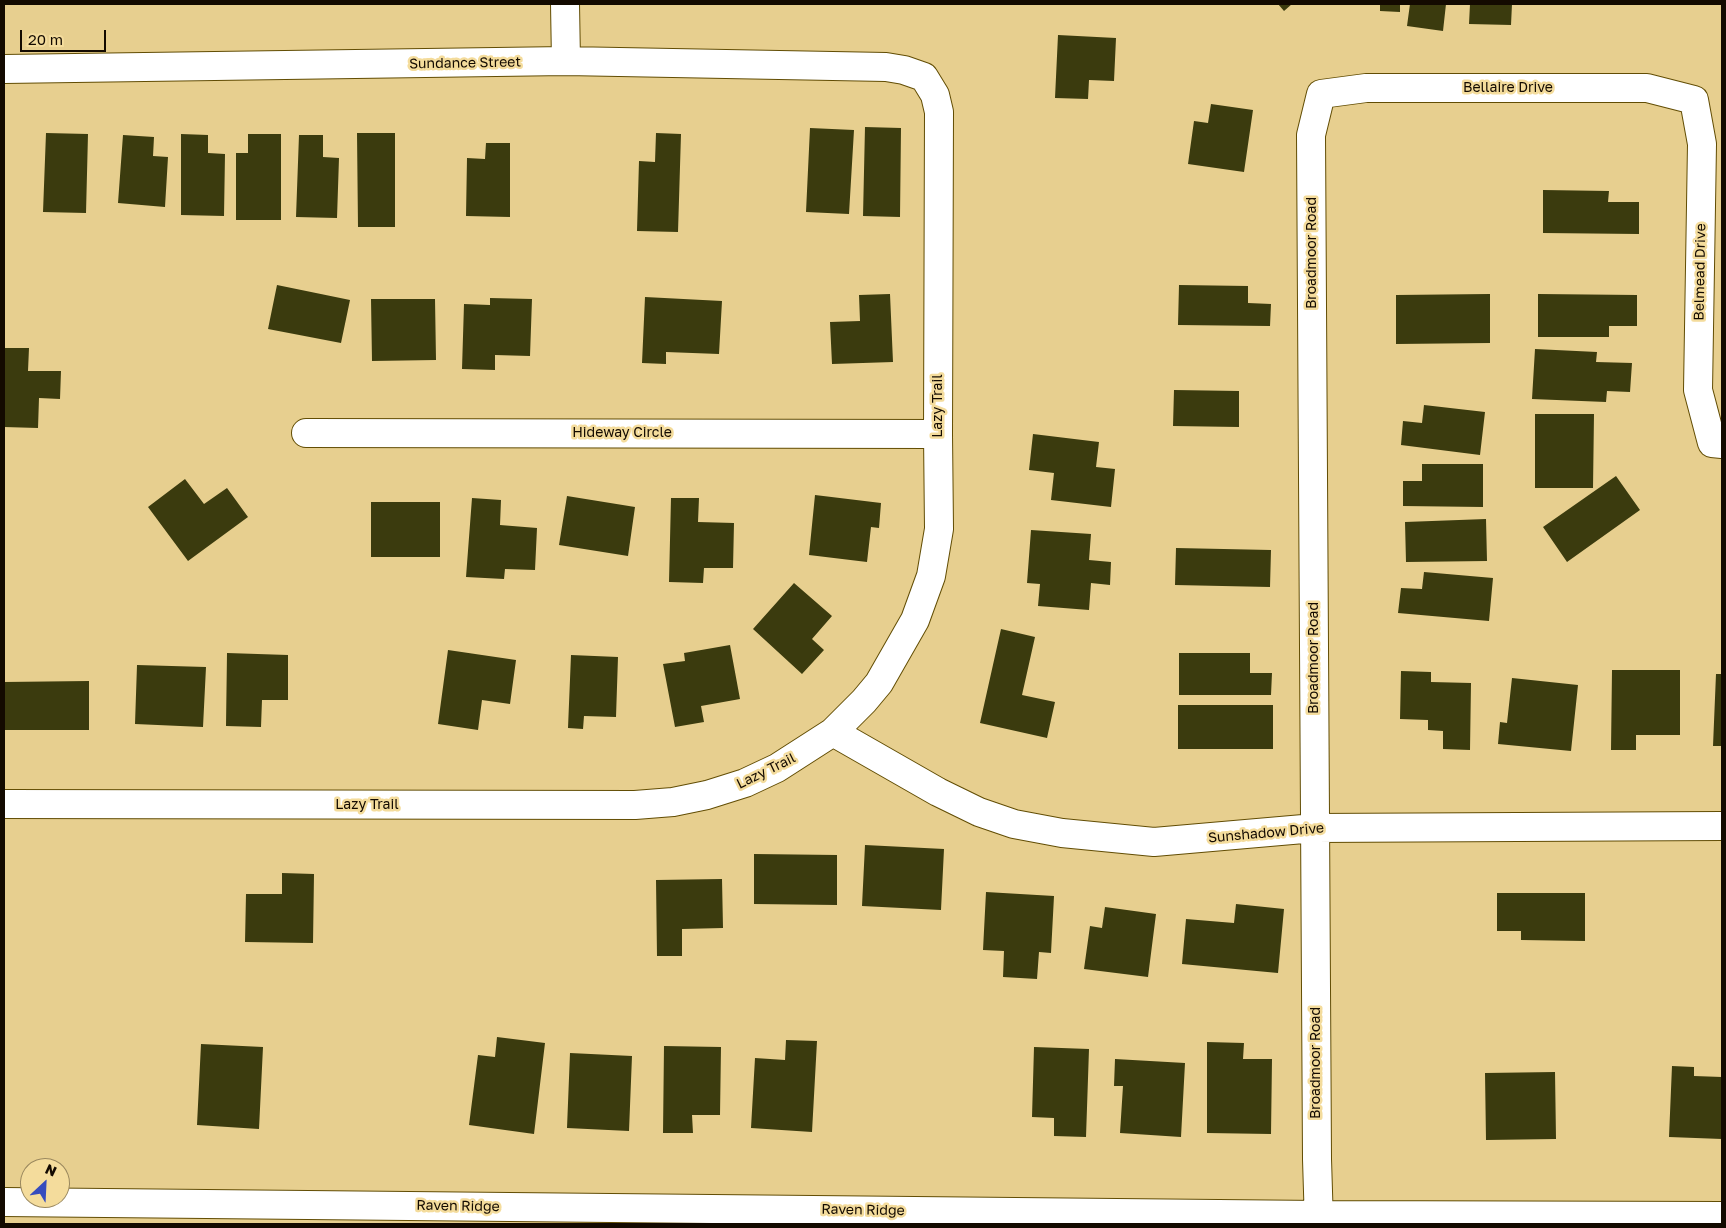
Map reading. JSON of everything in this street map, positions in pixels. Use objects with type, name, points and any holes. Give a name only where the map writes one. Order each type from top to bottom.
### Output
[{"type":"street","points":[[565,4],[566,61]]},
{"type":"street","name":"Sundance Street","points":[[4,69],[566,61],[886,67],[904,70],[924,77]]},
{"type":"street","name":"Lazy Trail","points":[[4,804],[635,805],[673,802],[707,795],[745,783],[778,768],[833,732],[879,683],[904,641],[924,598],[931,576],[940,529],[938,434],[939,112],[935,95],[924,77]]},
{"type":"street","name":"Bellaire Drive","points":[[1321,94],[1366,88],[1647,88],[1694,100]]},
{"type":"street","name":"Broadmoor Road","points":[[1319,1220],[1317,1159],[1311,134],[1321,94]]},
{"type":"street","name":"Belmead Drive","points":[[1694,100],[1702,144],[1698,390],[1717,443]]},
{"type":"street","name":"Hideway Circle","points":[[306,433],[938,434]]},
{"type":"street","name":"Sunshadow Drive","points":[[833,732],[938,792],[979,812],[1014,824],[1062,833],[1154,842],[1315,828],[1722,826]]},
{"type":"street","name":"Raven Ridge","points":[[4,1202],[1319,1220],[1722,1216]]},
{"type":"building","points":[[1278,4],[1292,4],[1284,11]]},
{"type":"building","points":[[1380,4],[1400,4],[1400,12],[1380,11]]},
{"type":"building","points":[[1410,4],[1446,4],[1443,31],[1407,26]]},
{"type":"building","points":[[1470,4],[1512,4],[1511,25],[1469,24]]},
{"type":"building","points":[[1058,35],[1116,38],[1114,81],[1089,80],[1088,99],[1055,98]]},
{"type":"building","points":[[1211,104],[1253,110],[1244,172],[1188,164],[1194,121],[1208,123]]},
{"type":"building","points":[[865,127],[901,128],[900,217],[863,216]]},
{"type":"building","points":[[810,128],[854,130],[849,214],[806,212]]},
{"type":"building","points":[[46,133],[88,134],[86,213],[43,212]]},
{"type":"building","points":[[357,133],[395,133],[395,227],[358,227]]},
{"type":"building","points":[[656,133],[681,134],[678,232],[637,231],[639,161],[655,162]]},
{"type":"building","points":[[181,134],[208,135],[208,153],[225,154],[224,216],[181,215]]},
{"type":"building","points":[[248,134],[281,134],[281,220],[236,220],[236,153],[248,153]]},
{"type":"building","points":[[123,135],[154,137],[153,156],[168,157],[165,207],[118,203]]},
{"type":"building","points":[[299,135],[323,135],[323,157],[339,158],[337,218],[296,217]]},
{"type":"building","points":[[486,143],[510,143],[510,217],[466,216],[467,158],[485,159]]},
{"type":"building","points":[[1543,190],[1609,191],[1608,202],[1639,202],[1639,234],[1543,233]]},
{"type":"building","points":[[277,285],[350,300],[341,343],[268,329]]},
{"type":"building","points":[[1179,285],[1248,286],[1248,303],[1271,304],[1270,326],[1178,325]]},
{"type":"building","points":[[890,294],[893,362],[832,364],[830,322],[860,321],[859,295]]},
{"type":"building","points":[[1490,294],[1490,343],[1396,344],[1396,295]]},
{"type":"building","points":[[1538,294],[1637,295],[1637,326],[1609,326],[1609,337],[1538,337]]},
{"type":"building","points":[[645,297],[722,301],[719,354],[666,352],[666,364],[642,363]]},
{"type":"building","points":[[490,298],[532,299],[530,356],[495,355],[495,370],[462,369],[464,304],[490,305]]},
{"type":"building","points":[[371,299],[435,299],[436,360],[372,361]]},
{"type":"building","points":[[4,348],[29,348],[28,371],[61,371],[60,399],[39,398],[38,428],[4,427]]},
{"type":"building","points":[[1535,349],[1597,352],[1596,362],[1632,363],[1630,392],[1607,391],[1606,402],[1532,399]]},
{"type":"building","points":[[1174,390],[1239,391],[1239,427],[1173,426]]},
{"type":"building","points":[[1424,405],[1485,412],[1480,455],[1401,445],[1403,421],[1422,423]]},
{"type":"building","points":[[1535,414],[1594,414],[1593,488],[1535,488]]},
{"type":"building","points":[[1033,434],[1099,442],[1096,467],[1115,469],[1111,507],[1051,500],[1054,473],[1029,470]]},
{"type":"building","points":[[1422,464],[1483,464],[1483,507],[1403,506],[1403,481],[1422,481]]},
{"type":"building","points":[[1616,476],[1640,510],[1567,562],[1543,527]]},
{"type":"building","points":[[185,479],[204,504],[227,488],[248,517],[188,561],[148,507]]},
{"type":"building","points":[[815,495],[881,503],[879,528],[871,527],[867,562],[809,555]]},
{"type":"building","points":[[567,496],[635,507],[628,556],[559,545]]},
{"type":"building","points":[[472,498],[501,500],[500,525],[537,528],[535,570],[505,569],[504,579],[466,577]]},
{"type":"building","points":[[671,498],[699,498],[698,522],[734,523],[733,568],[704,568],[703,583],[669,582]]},
{"type":"building","points":[[371,502],[440,502],[440,557],[371,557]]},
{"type":"building","points":[[1486,519],[1487,561],[1406,562],[1405,522]]},
{"type":"building","points":[[1031,530],[1091,534],[1089,560],[1111,562],[1110,585],[1091,583],[1089,610],[1038,606],[1040,584],[1027,583]]},
{"type":"building","points":[[1176,548],[1271,550],[1270,587],[1175,585]]},
{"type":"building","points":[[1424,572],[1493,578],[1489,621],[1398,613],[1401,588],[1422,589]]},
{"type":"building","points":[[794,583],[832,616],[812,639],[824,650],[802,674],[753,629]]},
{"type":"building","points":[[1001,629],[1035,637],[1022,695],[1055,702],[1047,738],[980,723]]},
{"type":"building","points":[[730,645],[740,699],[701,706],[704,722],[675,727],[663,664],[685,661],[684,653]]},
{"type":"building","points":[[448,650],[516,660],[510,704],[482,700],[478,730],[438,724]]},
{"type":"building","points":[[227,653],[288,655],[288,700],[262,700],[261,727],[226,726]]},
{"type":"building","points":[[1179,653],[1250,653],[1250,673],[1272,673],[1271,695],[1179,695]]},
{"type":"building","points":[[571,655],[618,657],[616,717],[584,716],[583,729],[568,728]]},
{"type":"building","points":[[137,665],[206,667],[203,727],[135,724]]},
{"type":"building","points":[[1612,670],[1680,670],[1680,735],[1636,735],[1636,750],[1611,750]]},
{"type":"building","points":[[1401,671],[1431,672],[1431,682],[1471,683],[1470,750],[1443,749],[1443,731],[1428,730],[1428,720],[1400,719]]},
{"type":"building","points":[[1716,674],[1722,674],[1722,746],[1713,746]]},
{"type":"building","points":[[1512,678],[1578,685],[1571,751],[1498,744],[1500,722],[1507,723]]},
{"type":"building","points":[[89,681],[89,730],[4,730],[4,682]]},
{"type":"building","points":[[1178,705],[1273,705],[1273,749],[1178,749]]},
{"type":"building","points":[[865,845],[944,849],[941,910],[862,906]]},
{"type":"building","points":[[754,854],[837,855],[837,905],[754,904]]},
{"type":"building","points":[[282,873],[314,874],[313,943],[245,942],[246,894],[282,894]]},
{"type":"building","points":[[722,879],[723,928],[682,929],[682,956],[657,956],[656,880]]},
{"type":"building","points":[[986,892],[1054,896],[1051,953],[1039,952],[1037,979],[1003,977],[1004,951],[983,950]]},
{"type":"building","points":[[1497,893],[1585,893],[1585,941],[1521,940],[1521,931],[1497,931]]},
{"type":"building","points":[[1236,904],[1284,909],[1278,973],[1182,964],[1186,919],[1234,923]]},
{"type":"building","points":[[1105,907],[1156,914],[1148,977],[1084,969],[1090,926],[1102,928]]},
{"type":"building","points":[[497,1037],[545,1043],[534,1134],[469,1125],[478,1055],[495,1057]]},
{"type":"building","points":[[786,1040],[817,1041],[812,1132],[751,1128],[755,1058],[785,1060]]},
{"type":"building","points":[[1207,1042],[1244,1043],[1243,1059],[1272,1059],[1271,1134],[1207,1133]]},
{"type":"building","points":[[201,1044],[263,1047],[259,1129],[197,1125]]},
{"type":"building","points":[[664,1046],[721,1047],[720,1115],[692,1115],[693,1133],[663,1133]]},
{"type":"building","points":[[1034,1047],[1089,1049],[1086,1137],[1054,1136],[1054,1118],[1032,1117]]},
{"type":"building","points":[[570,1053],[632,1056],[629,1131],[567,1128]]},
{"type":"building","points":[[1115,1059],[1185,1063],[1181,1137],[1120,1133],[1123,1086],[1114,1086]]},
{"type":"building","points":[[1672,1066],[1694,1067],[1694,1076],[1722,1077],[1722,1139],[1669,1137]]},
{"type":"building","points":[[1555,1072],[1556,1139],[1486,1140],[1485,1073]]}]
